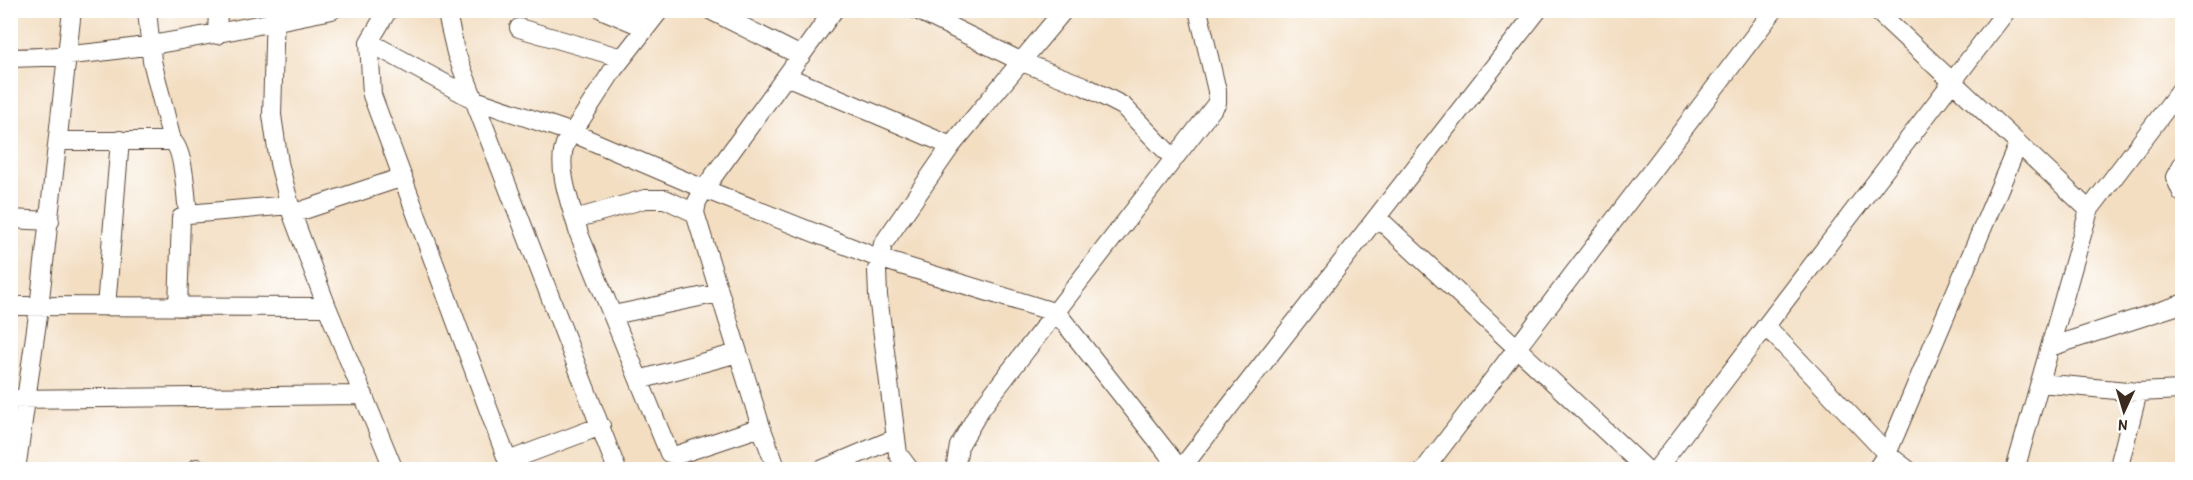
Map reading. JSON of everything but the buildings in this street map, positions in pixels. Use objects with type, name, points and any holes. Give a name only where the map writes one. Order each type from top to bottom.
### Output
[{"type":"street","points":[[16,470],[19,399],[39,308],[60,141],[72,10]]},
{"type":"street","points":[[147,10],[151,50],[172,141]]},
{"type":"street","points":[[218,10],[218,34]]},
{"type":"street","points":[[10,58],[68,64],[274,25],[332,10]]},
{"type":"street","points":[[388,10],[369,42],[372,95],[509,465],[601,426]]},
{"type":"street","points":[[446,10],[456,53],[618,470]]},
{"type":"street","points":[[603,10],[646,28]]},
{"type":"street","points":[[660,10],[622,58],[573,133],[562,153],[563,170],[575,219],[669,453],[677,454],[762,427]]},
{"type":"street","points":[[710,10],[801,56]]},
{"type":"street","points":[[777,470],[695,213],[697,202],[704,189],[834,10]]},
{"type":"street","points":[[916,10],[1022,62],[1084,86],[1123,106],[1174,159]]},
{"type":"street","points":[[910,470],[898,454],[878,296],[878,258],[883,244],[951,146],[1064,10]]},
{"type":"street","points":[[1424,470],[1774,10]]},
{"type":"street","points":[[1876,10],[2089,210]]},
{"type":"street","points":[[1656,470],[2007,10]]},
{"type":"street","points":[[369,42],[475,100],[573,133],[704,189],[878,258],[1057,313],[1180,469],[1536,12]]},
{"type":"street","points":[[955,470],[958,446],[980,410],[1217,103],[1218,92],[1200,17]]},
{"type":"street","points":[[274,25],[272,115],[279,163],[291,210],[327,307],[394,470]]},
{"type":"street","points":[[519,28],[622,58]]},
{"type":"street","points":[[786,76],[951,146]]},
{"type":"street","points":[[2015,470],[2089,210],[2182,88]]},
{"type":"street","points":[[60,141],[120,140],[176,143],[188,214]]},
{"type":"street","points":[[106,307],[120,140]]},
{"type":"street","points":[[1876,470],[1887,454],[2018,144]]},
{"type":"street","points":[[2182,164],[2175,177],[2182,193]]},
{"type":"street","points":[[178,307],[180,228],[182,218],[188,214],[291,210],[403,177]]},
{"type":"street","points":[[575,219],[645,199],[664,199],[695,213]]},
{"type":"street","points":[[1377,217],[1647,470]]},
{"type":"street","points":[[10,219],[50,221]]},
{"type":"street","points":[[613,315],[719,294]]},
{"type":"street","points":[[2050,347],[2182,304]]},
{"type":"street","points":[[10,306],[39,308],[327,307]]},
{"type":"street","points":[[1766,326],[1887,454],[1908,470]]},
{"type":"street","points":[[639,380],[738,353]]},
{"type":"street","points":[[2040,383],[2138,392],[2182,390]]},
{"type":"street","points":[[2118,470],[2138,392]]},
{"type":"street","points":[[19,399],[364,395]]},
{"type":"street","points":[[821,470],[896,438]]}]
